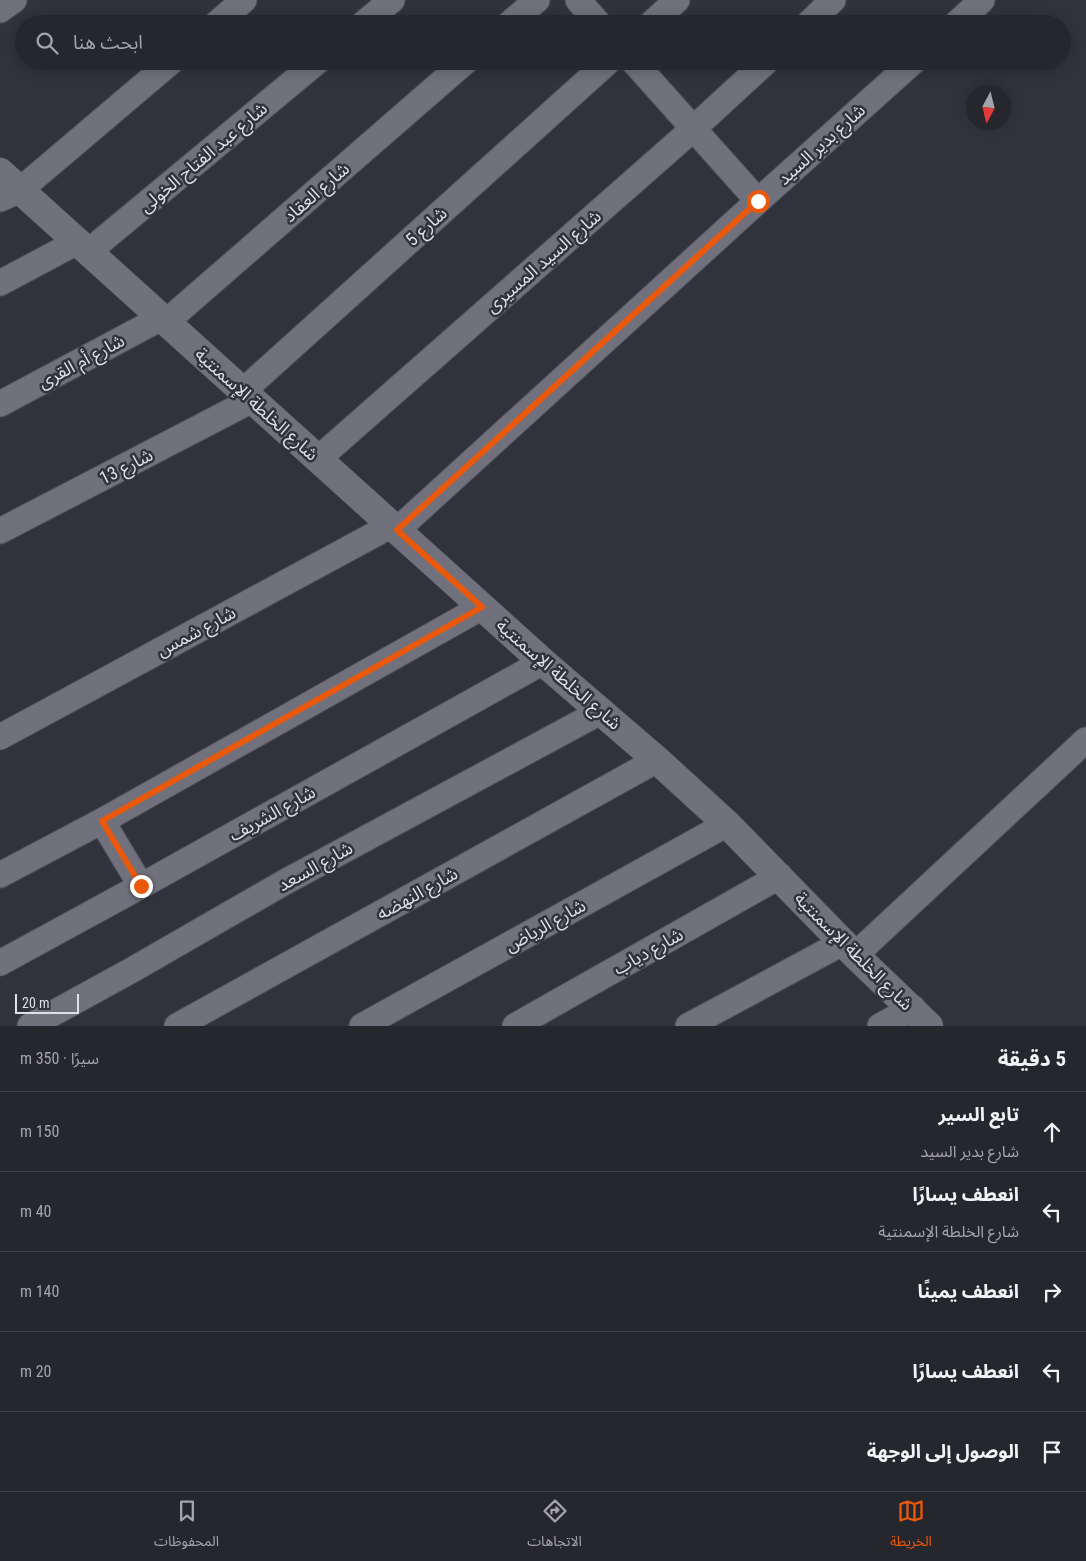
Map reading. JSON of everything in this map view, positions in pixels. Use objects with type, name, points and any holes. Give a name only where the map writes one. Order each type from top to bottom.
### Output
[{"type":"street","points":[[0,10],[14,0]]},
{"type":"street","points":[[226,15],[244,0]]},
{"type":"street","points":[[374,15],[392,0]]},
{"type":"street","points":[[519,15],[536,0]]},
{"type":"street","points":[[578,0],[591,15]]},
{"type":"street","points":[[661,15],[677,0]]},
{"type":"street","points":[[817,15],[833,0]]},
{"type":"street","points":[[966,15],[982,0]]},
{"type":"street","points":[[10,194],[161,70]]},
{"type":"street","name":"شارع عبد الفتاح الخولى","points":[[0,283],[82,247],[307,70]]},
{"type":"street","name":"شارع العقاد","points":[[164,320],[456,70]]},
{"type":"street","name":"شارع 5","points":[[248,396],[599,70]]},
{"type":"street","points":[[641,70],[758,201]]},
{"type":"street","name":"شارع السيد المسيرى","points":[[318,459],[757,70]]},
{"type":"street","name":"شارع بدير السيد","points":[[394,528],[904,70]]},
{"type":"street","name":"شارع الخلطة الإسمنتية","points":[[0,172],[10,194],[82,247],[543,662],[657,760],[727,824],[780,876],[849,949],[921,1017]]},
{"type":"street","name":"شارع أم القرى","points":[[0,404],[164,320]]},
{"type":"street","name":"شارع 13","points":[[0,531],[248,396]]},
{"type":"street","name":"شارع شمس","points":[[0,737],[394,528]]},
{"type":"street","points":[[0,875],[102,821],[482,607]]},
{"type":"street","name":"شارع الشريف","points":[[0,963],[543,662]]},
{"type":"street","name":"شارع السعد","points":[[30,1026],[285,882],[602,712]]},
{"type":"street","points":[[688,1026],[849,949],[1086,740]]},
{"type":"street","name":"شارع النهضه","points":[[177,1026],[657,760]]},
{"type":"street","points":[[102,821],[141,886]]},
{"type":"street","name":"شارع الرياض","points":[[362,1026],[727,824]]},
{"type":"street","name":"شارع دياب","points":[[515,1026],[780,876]]},
{"type":"street","points":[[880,1026],[921,1017]]},
{"type":"route","points":[[141,886],[102,821],[482,607],[397,530],[758,201]]}]
